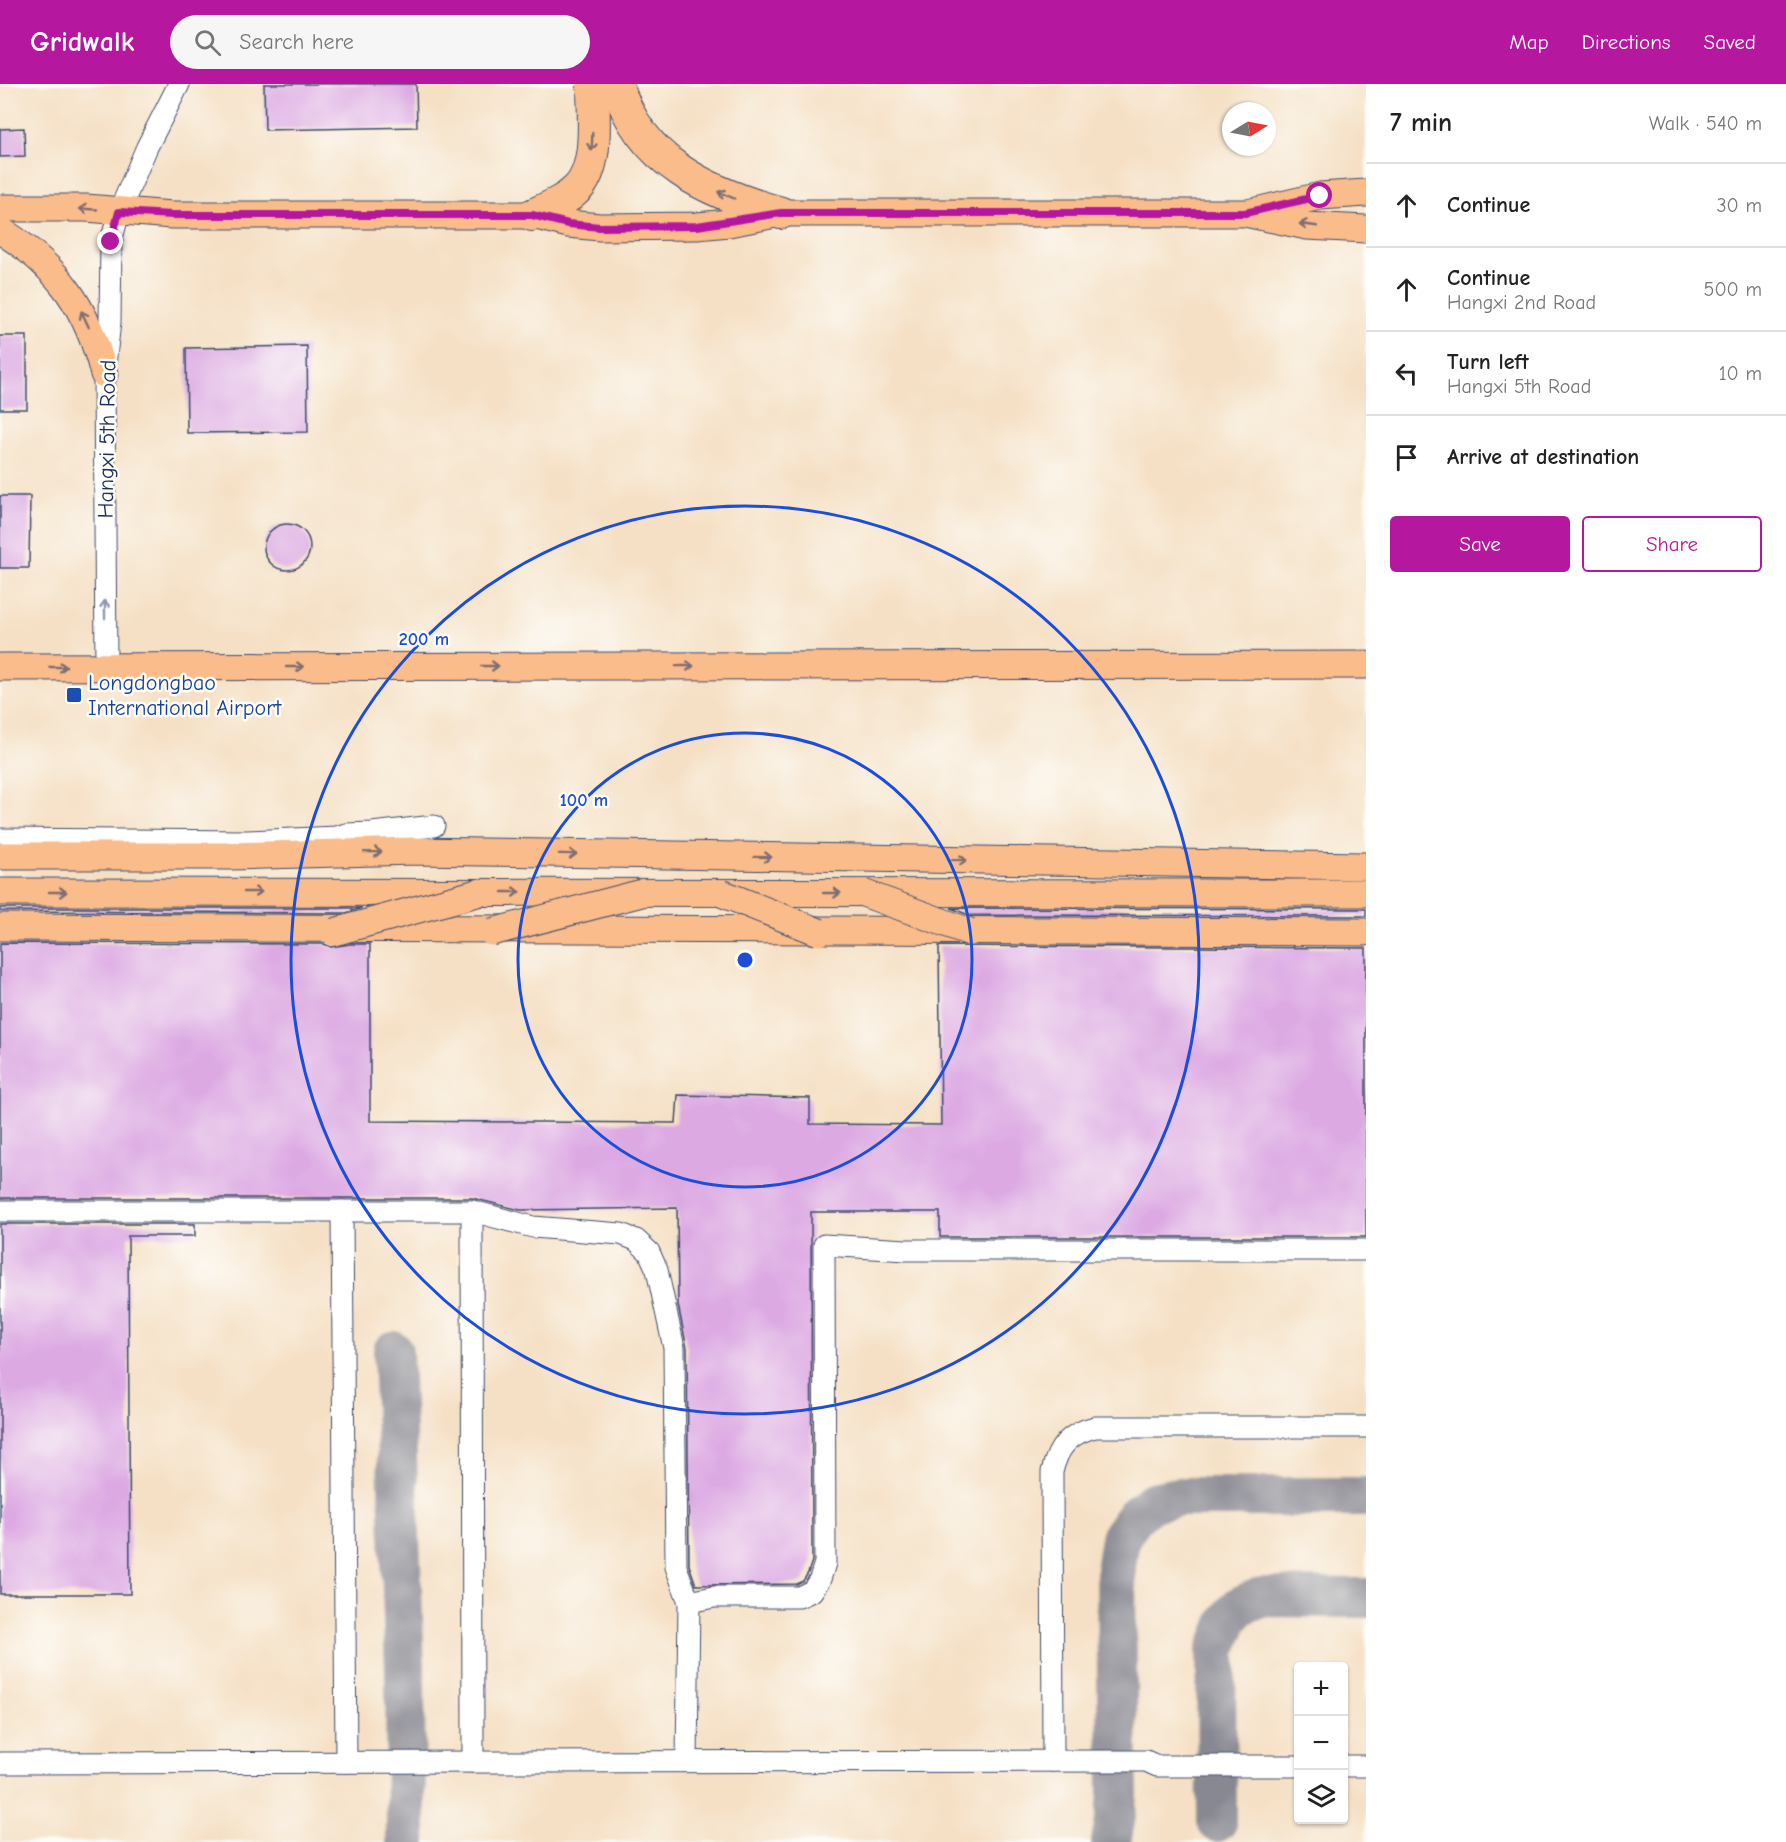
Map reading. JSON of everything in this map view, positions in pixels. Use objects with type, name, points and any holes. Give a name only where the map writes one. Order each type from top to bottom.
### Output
[{"type":"highway","points":[[532,215],[570,195],[588,173],[592,142],[593,84]]},
{"type":"highway","points":[[617,84],[637,130],[676,168],[694,180],[727,196],[781,213]]},
{"type":"main road","points":[[1245,213],[1320,196],[1366,193]]},
{"type":"main road","points":[[0,208],[86,208],[172,215],[532,215],[568,224],[610,227],[697,226],[781,213],[1245,213],[1307,226],[1366,229]]},
{"type":"main road","points":[[0,230],[41,260],[70,293],[81,309],[91,332],[104,374]]},
{"type":"main road","points":[[0,667],[1366,665]]},
{"type":"main road","points":[[0,856],[231,856],[414,851],[1366,866]]},
{"type":"main road","points":[[0,892],[1366,893]]},
{"type":"main road","points":[[334,932],[481,892]]},
{"type":"main road","points":[[492,932],[642,893]]},
{"type":"main road","points":[[721,893],[819,932]]},
{"type":"main road","points":[[863,893],[970,932]]},
{"type":"main road","points":[[0,927],[1366,932]]},
{"type":"main road","points":[[0,932],[1366,932]]},
{"type":"street","name":"Hangxi 5th Road","points":[[106,667],[104,374],[110,322],[111,242],[119,212],[147,147],[179,84]]},
{"type":"street","points":[[0,839],[249,841],[337,837],[346,834],[434,826]]},
{"type":"street","points":[[0,830],[336,830],[346,834]]},
{"type":"street","points":[[0,1211],[472,1211],[533,1227],[621,1234],[636,1240],[649,1252],[657,1270],[674,1348],[676,1566],[689,1602],[687,1761]]},
{"type":"street","points":[[342,1211],[346,1762]]},
{"type":"street","points":[[472,1211],[474,1762]]},
{"type":"street","points":[[689,1602],[714,1597],[799,1597],[812,1592],[820,1579],[825,1563],[824,1245],[906,1250],[1366,1250]]},
{"type":"street","points":[[1053,1761],[1052,1472],[1056,1456],[1067,1440],[1081,1431],[1095,1427],[1366,1427]]},
{"type":"street","points":[[0,1762],[1146,1761],[1157,1766],[1294,1766]]},
{"type":"street","points":[[1348,1766],[1366,1766]]},
{"type":"building","points":[[264,84],[416,84],[417,127],[265,130]]},
{"type":"building","points":[[24,128],[25,156],[0,157],[0,129]]},
{"type":"building","points":[[0,336],[27,336],[27,409],[0,409]]},
{"type":"building","points":[[307,346],[308,432],[187,433],[186,348]]},
{"type":"building","points":[[0,496],[30,496],[29,568],[0,568]]},
{"type":"building","points":[[287,524],[303,531],[310,547],[303,563],[287,570],[271,563],[264,547],[271,531]]},
{"type":"building","points":[[0,908],[362,908],[346,913],[0,911]]},
{"type":"building","points":[[951,908],[1366,909],[1366,916],[969,915]]},
{"type":"building","points":[[0,943],[324,944],[331,947],[370,944],[370,1121],[676,1123],[678,1095],[810,1098],[810,1124],[941,1125],[939,946],[1366,948],[1366,1237],[940,1237],[940,1212],[811,1212],[812,1561],[803,1581],[796,1584],[696,1585],[689,1565],[687,1348],[678,1305],[677,1208],[520,1210],[472,1198],[0,1198]]},
{"type":"building","points":[[0,1224],[195,1224],[195,1236],[128,1236],[130,1594],[0,1594]]},
{"type":"taxiway","points":[[393,1351],[405,1669],[406,1842]]},
{"type":"taxiway","points":[[1111,1842],[1118,1795],[1116,1565],[1120,1538],[1134,1517],[1152,1502],[1177,1497],[1366,1497]]},
{"type":"taxiway","points":[[1217,1822],[1216,1651],[1229,1619],[1240,1606],[1261,1597],[1366,1598]]},
{"type":"place","name":"Longdongbao International Airport","points":[[74,695]]},
{"type":"route","points":[[111,242],[119,212],[172,215],[532,215],[585,227],[697,226],[729,223],[781,213],[1245,213],[1320,196]]}]
